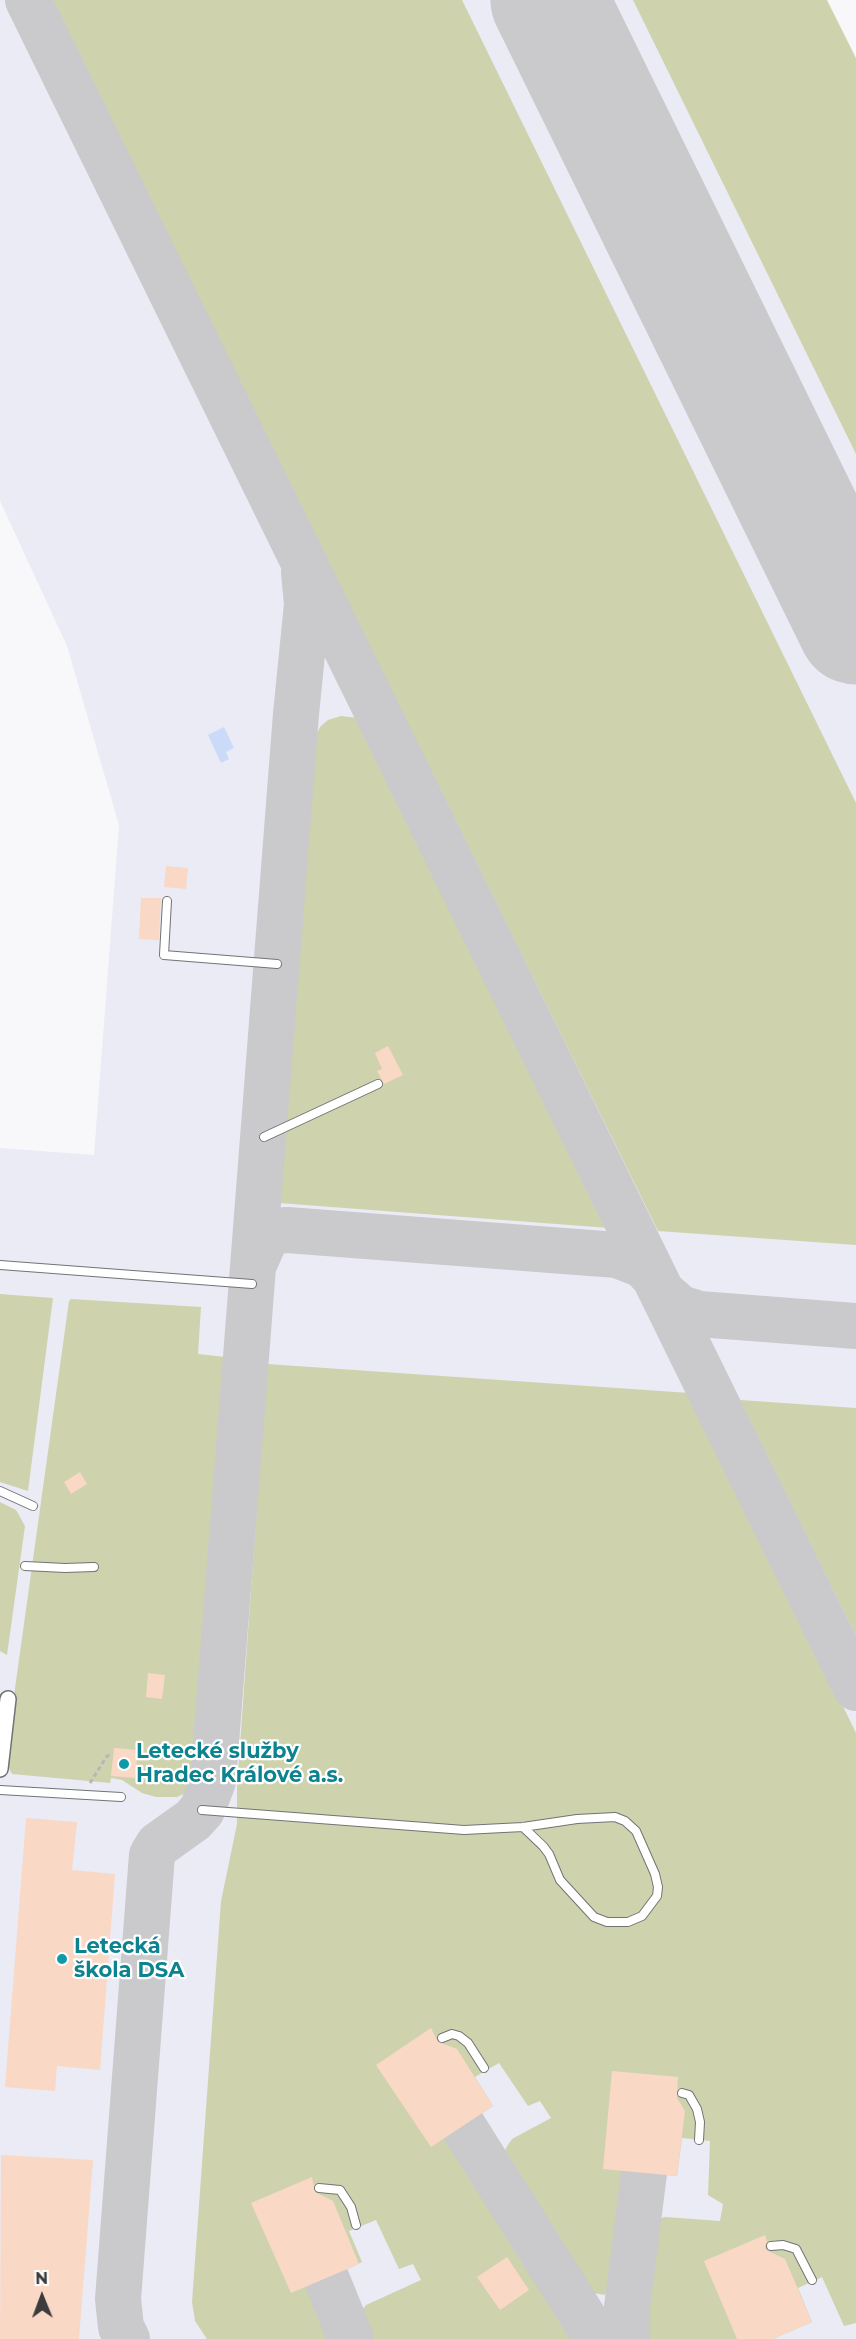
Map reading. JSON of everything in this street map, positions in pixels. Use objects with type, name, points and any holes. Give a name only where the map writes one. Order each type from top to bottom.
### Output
[{"type":"street","points":[[0,1769],[0,1753],[9,1699]]},
{"type":"lane","points":[[167,901],[164,955],[277,964]]},
{"type":"lane","points":[[264,1137],[378,1084]]},
{"type":"lane","points":[[0,1265],[252,1284]]},
{"type":"lane","points":[[0,1491],[33,1506]]},
{"type":"lane","points":[[25,1566],[94,1567]]},
{"type":"lane","points":[[0,1790],[121,1797]]},
{"type":"lane","points":[[202,1810],[464,1830],[523,1827],[601,1816],[615,1817],[625,1821],[636,1831],[655,1874],[658,1887],[657,1896],[642,1916],[628,1922],[607,1922],[594,1917],[560,1880],[543,1846],[523,1827]]},
{"type":"lane","points":[[442,2038],[452,2034],[459,2036],[468,2043],[484,2068]]},
{"type":"lane","points":[[682,2093],[689,2095],[697,2109],[700,2121],[699,2140]]},
{"type":"lane","points":[[319,2187],[340,2190],[351,2207],[356,2225]]},
{"type":"lane","points":[[771,2246],[783,2245],[796,2249],[812,2280]]},
{"type":"path","points":[[82,1794],[107,1756],[111,1755]]},
{"type":"shaded area","points":[[0,0],[817,0],[856,79],[856,2339],[0,2339],[0,1148],[94,1155],[119,825],[67,646],[0,501]]},
{"type":"green space","points":[[51,0],[462,0],[856,803],[856,1245],[658,1231]]},
{"type":"green space","points":[[633,0],[827,0],[856,58],[856,454]]},
{"type":"green space","points":[[341,716],[358,718],[609,1228],[279,1203],[315,738],[320,727],[328,720]]},
{"type":"green space","points":[[0,1294],[53,1298],[28,1491],[0,1482]]},
{"type":"green space","points":[[71,1299],[201,1307],[198,1354],[226,1357],[196,1776],[190,1791],[177,1797],[156,1797],[142,1793],[122,1780],[111,1778],[110,1783],[12,1774],[5,1760]]},
{"type":"green space","points":[[267,1364],[690,1393],[856,1733],[856,2323],[844,2326],[822,2277],[798,2288],[812,2322],[773,2339],[640,2339],[654,2220],[665,2217],[720,2221],[723,2204],[708,2195],[710,2141],[682,2138],[677,2176],[631,2172],[619,2281],[604,2295],[594,2293],[579,2283],[502,2161],[512,2139],[551,2118],[540,2101],[528,2106],[499,2063],[475,2077],[493,2106],[451,2134],[584,2339],[369,2339],[359,2314],[366,2305],[421,2280],[413,2264],[399,2269],[376,2220],[349,2231],[362,2262],[314,2286],[337,2339],[207,2339],[195,2321],[192,2302],[221,1901],[237,1824],[237,1787]]},
{"type":"green space","points":[[740,1400],[856,1408],[856,1636]]},
{"type":"green space","points":[[0,1502],[16,1510],[25,1526],[7,1655],[0,1651]]},
{"type":"water","points":[[224,727],[234,748],[226,752],[229,759],[221,763],[208,735]]},
{"type":"building","points":[[166,866],[188,868],[186,889],[164,887]]},
{"type":"building","points":[[141,898],[161,898],[159,940],[139,939]]},
{"type":"building","points":[[388,1046],[403,1075],[384,1084],[377,1071],[382,1069],[375,1053]]},
{"type":"building","points":[[80,1472],[87,1484],[71,1494],[64,1482]]},
{"type":"building","points":[[148,1673],[165,1675],[162,1699],[146,1697]]},
{"type":"building","name":"Letecké služby Hradec Králové a.s.","points":[[114,1748],[138,1750],[135,1778],[111,1776]]},
{"type":"building","name":"Letecká škola DSA","points":[[26,1818],[77,1822],[72,1870],[115,1874],[100,2070],[57,2066],[55,2091],[5,2087]]},
{"type":"building","points":[[431,2028],[438,2042],[457,2049],[493,2106],[431,2147],[376,2065]]},
{"type":"building","points":[[612,2071],[678,2077],[677,2098],[685,2111],[677,2176],[603,2169]]},
{"type":"building","points":[[1,2155],[93,2160],[79,2339],[0,2339]]},
{"type":"building","points":[[312,2177],[315,2192],[333,2201],[359,2264],[291,2293],[251,2203]]},
{"type":"building","points":[[765,2235],[766,2250],[785,2259],[812,2322],[773,2339],[737,2339],[704,2261]]},
{"type":"building","points":[[507,2257],[529,2290],[500,2310],[477,2277]]},
{"type":"taxiway","points":[[28,0],[856,1688]]},
{"type":"taxiway","points":[[127,2339],[121,2327],[118,2299],[152,1855],[158,1845],[193,1820],[202,1810],[213,1781],[296,714],[307,604],[304,572]]},
{"type":"taxiway","points":[[255,1262],[266,1237],[275,1231],[287,1230],[617,1255],[643,1265],[654,1277]]},
{"type":"taxiway","points":[[663,1293],[680,1308],[699,1314],[856,1326]]},
{"type":"taxiway","points":[[463,2126],[597,2339]]},
{"type":"taxiway","points":[[627,2339],[627,2307],[644,2173]]},
{"type":"taxiway","points":[[327,2280],[351,2339]]},
{"type":"runway","points":[[549,0],[856,626]]},
{"type":"place","name":"Letecké služby Hradec Králové a.s.","points":[[124,1764]]},
{"type":"place","name":"Letecká škola DSA","points":[[62,1959]]}]
